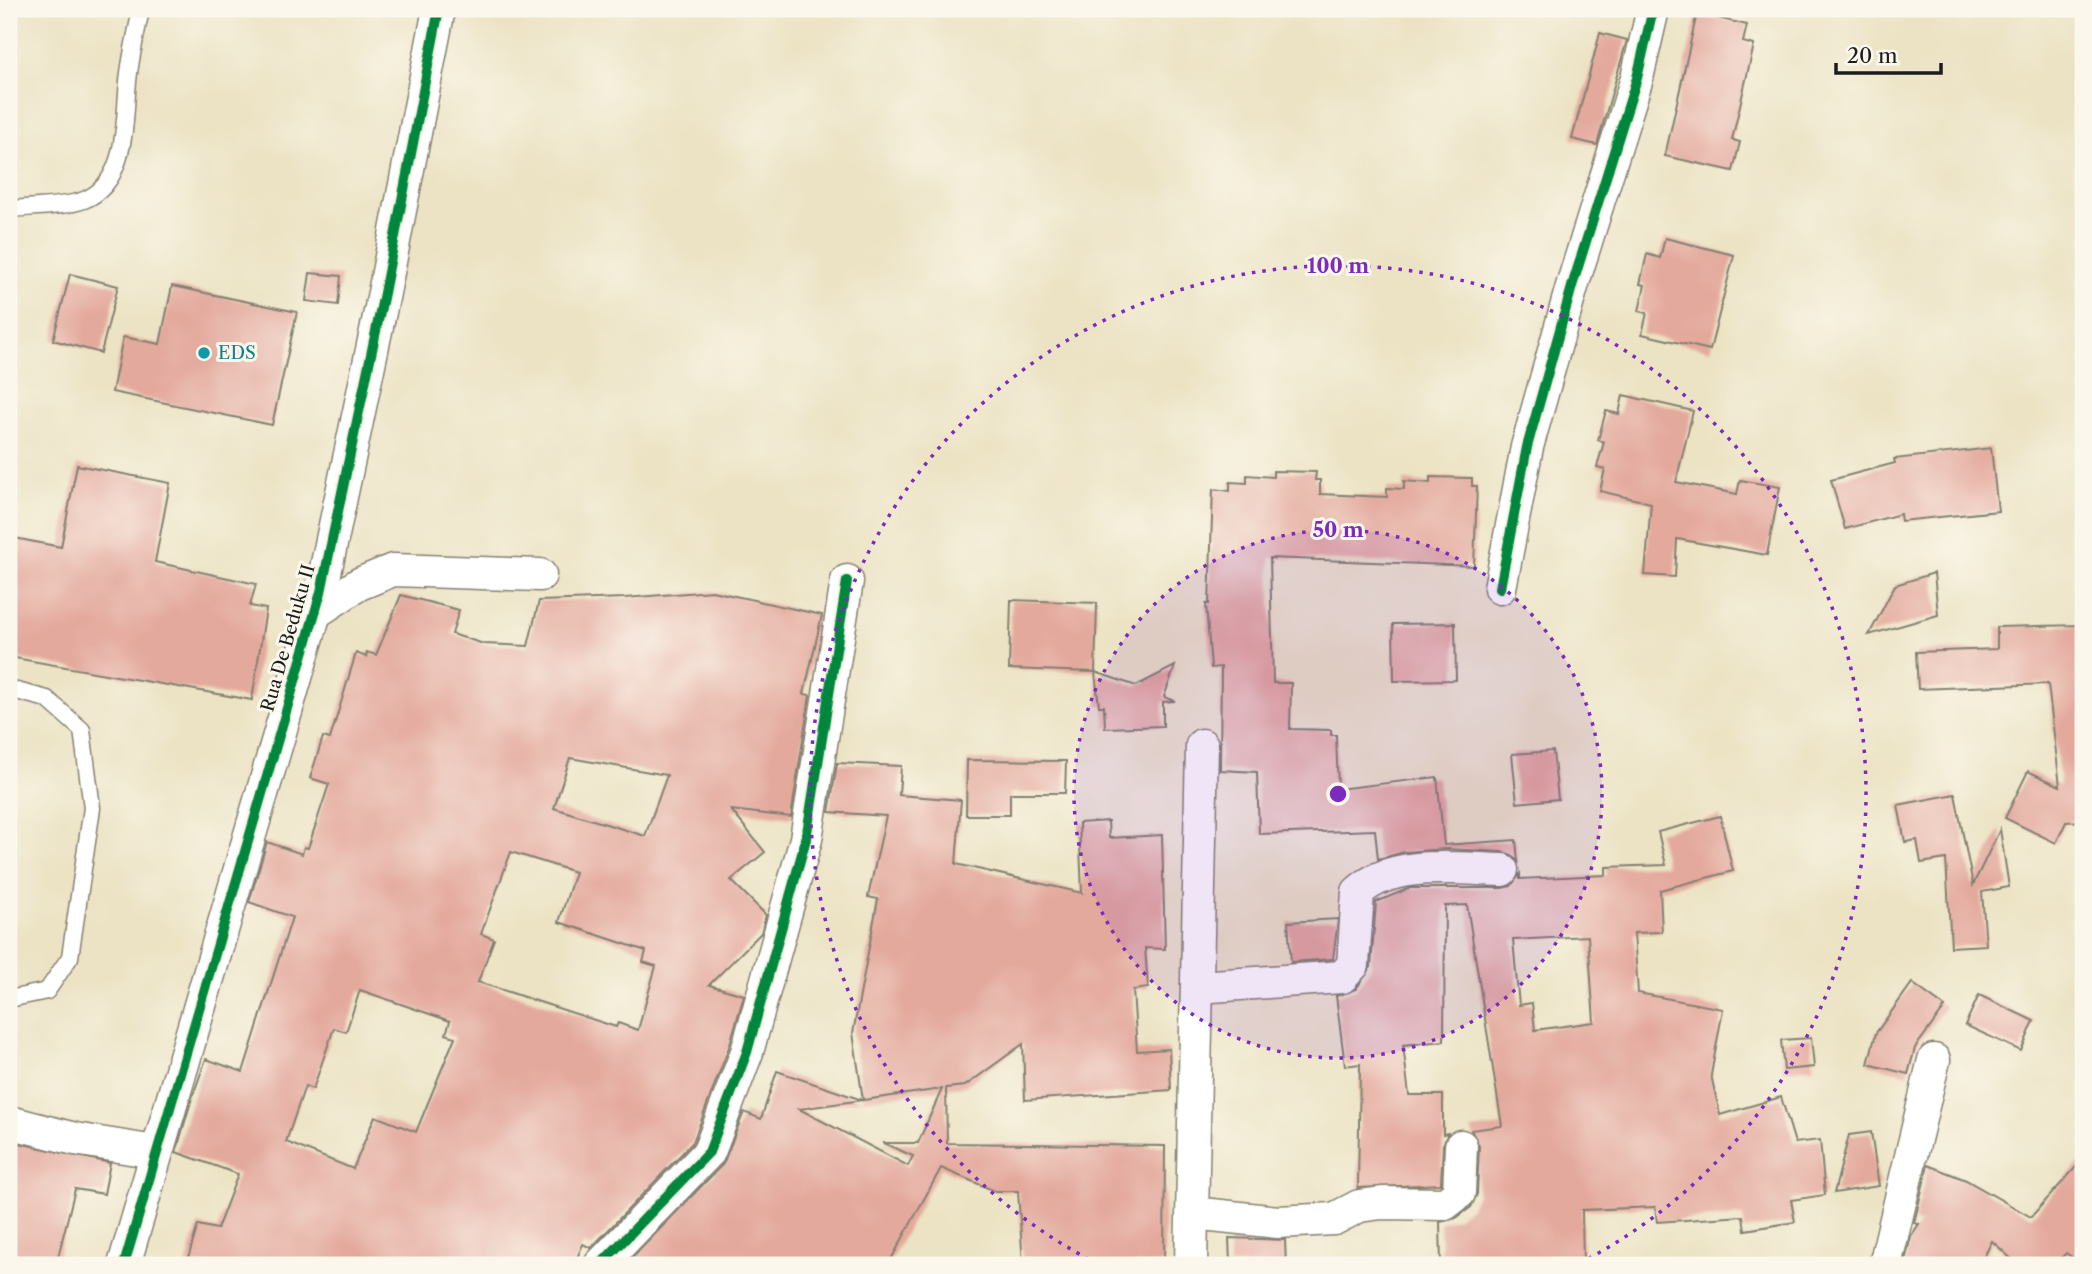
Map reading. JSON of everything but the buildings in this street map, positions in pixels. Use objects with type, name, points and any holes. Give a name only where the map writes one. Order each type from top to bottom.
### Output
[{"type":"street","name":"Rua De Beduku II","points":[[124,1265],[315,613],[384,293],[439,9]]},
{"type":"street","points":[[1500,588],[1527,447],[1573,283],[1637,78],[1653,9]]},
{"type":"street","points":[[315,613],[359,584],[393,570],[540,575]]},
{"type":"street","points":[[600,1265],[709,1152],[747,1052],[806,839],[847,581]]},
{"type":"street","points":[[1191,1265],[1202,744]]},
{"type":"street","points":[[1198,987],[1342,977],[1353,965],[1358,892],[1373,879],[1432,868],[1502,870]]},
{"type":"street","points":[[1885,1265],[1934,1060]]},
{"type":"street","points":[[9,1122],[75,1139],[155,1152]]},
{"type":"street","points":[[1193,1213],[1278,1222],[1334,1219],[1359,1206],[1382,1203],[1445,1204],[1459,1193],[1461,1146]]},
{"type":"lane","points":[[9,209],[84,200],[101,188],[115,169],[124,131],[128,73],[141,9]]},
{"type":"lane","points":[[9,689],[47,699],[82,730],[92,807],[70,957],[47,991],[9,999]]},
{"type":"cycle path","points":[[124,1265],[321,592],[384,293],[439,9]]},
{"type":"cycle path","points":[[1500,588],[1527,447],[1573,283],[1637,78],[1653,9]]},
{"type":"cycle path","points":[[600,1265],[709,1152],[747,1052],[806,839],[847,581]]},
{"type":"place","name":"EDS","points":[[204,353]]}]
